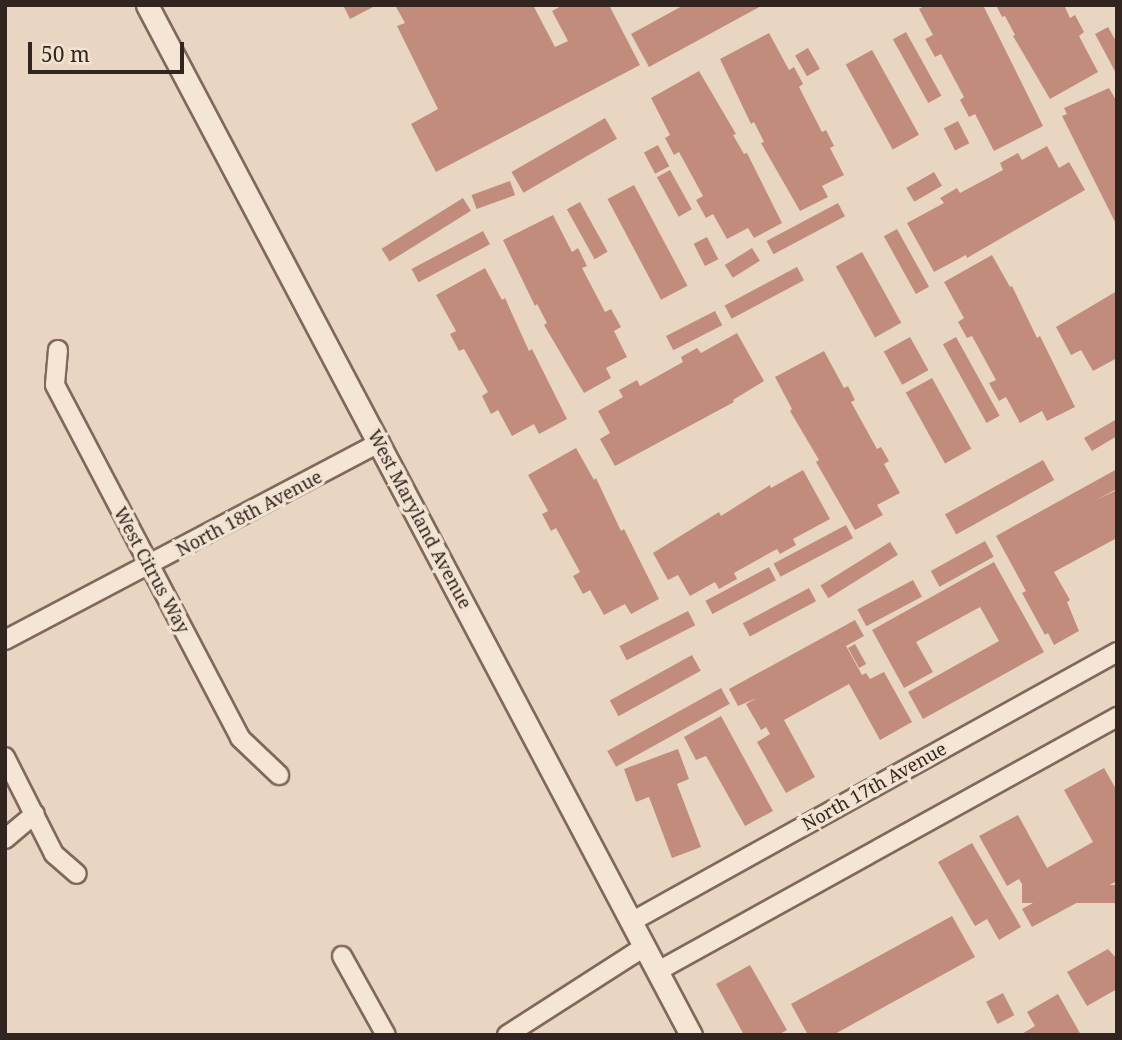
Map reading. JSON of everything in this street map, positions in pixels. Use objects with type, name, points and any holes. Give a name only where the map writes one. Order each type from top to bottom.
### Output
[{"type":"street","name":"West Maryland Avenue","points":[[147,5],[691,1035]]},
{"type":"street","name":"West Citrus Way","points":[[58,350],[55,385],[149,566],[240,738],[279,775]]},
{"type":"street","name":"North 18th Avenue","points":[[5,640],[380,442]]},
{"type":"street","name":"North 17th Avenue","points":[[631,922],[1117,652]]},
{"type":"street","points":[[658,971],[1117,717]]},
{"type":"street","points":[[5,757],[54,854],[77,874]]},
{"type":"street","points":[[5,839],[36,814]]},
{"type":"street","points":[[507,1035],[644,947]]},
{"type":"street","points":[[342,956],[386,1035]]},
{"type":"building","points":[[343,5],[377,5],[350,19]]},
{"type":"building","points":[[395,5],[533,5],[555,47],[568,41],[552,11],[563,5],[609,5],[640,65],[436,172],[411,124],[438,109],[397,26],[405,23]]},
{"type":"building","points":[[684,5],[763,5],[649,67],[631,34]]},
{"type":"building","points":[[926,5],[983,5],[1043,126],[994,151],[975,114],[969,117],[960,100],[964,97],[941,54],[935,57],[925,39],[933,35],[919,9]]},
{"type":"building","points":[[996,5],[1064,5],[1070,18],[1075,15],[1084,32],[1079,36],[1098,72],[1050,99],[1013,36],[1015,35],[1005,16],[1002,17]]},
{"type":"building","points":[[1108,27],[1117,43],[1117,75],[1095,34]]},
{"type":"building","points":[[906,32],[941,96],[928,103],[893,39]]},
{"type":"building","points":[[769,33],[789,70],[794,67],[803,84],[799,87],[822,132],[826,130],[834,146],[830,148],[844,175],[822,186],[828,197],[800,211],[761,143],[764,142],[754,122],[751,124],[720,59]]},
{"type":"building","points":[[808,48],[820,69],[807,76],[795,56]]},
{"type":"building","points":[[872,50],[919,135],[893,149],[846,65]]},
{"type":"building","points":[[699,71],[736,134],[733,135],[744,154],[747,153],[782,223],[754,238],[748,228],[727,239],[713,214],[706,218],[696,200],[703,196],[679,152],[674,155],[665,138],[670,135],[651,98]]},
{"type":"building","points":[[1109,88],[1117,102],[1117,226],[1062,116],[1067,114],[1064,108]]},
{"type":"building","points":[[605,118],[617,139],[523,193],[511,172]]},
{"type":"building","points":[[958,121],[969,143],[955,151],[944,128]]},
{"type":"building","points":[[658,145],[669,166],[655,174],[644,153]]},
{"type":"building","points":[[1047,146],[1059,168],[1069,162],[1085,190],[967,258],[966,255],[934,272],[907,223],[944,203],[940,198],[957,188],[960,193],[1003,170],[1000,163],[1018,153],[1022,160]]},
{"type":"building","points":[[670,170],[692,209],[679,217],[657,177]]},
{"type":"building","points":[[934,172],[942,186],[914,202],[906,188]]},
{"type":"building","points":[[510,181],[515,195],[477,209],[471,195]]},
{"type":"building","points":[[634,185],[688,286],[661,300],[608,199]]},
{"type":"building","points":[[463,198],[471,211],[390,262],[382,249]]},
{"type":"building","points":[[580,202],[608,252],[595,259],[567,209]]},
{"type":"building","points":[[838,203],[845,216],[774,254],[766,241]]},
{"type":"building","points":[[553,215],[572,252],[578,248],[587,266],[582,268],[605,312],[611,309],[621,327],[614,331],[627,357],[606,368],[611,378],[584,393],[544,325],[547,323],[537,304],[535,306],[503,240]]},
{"type":"building","points":[[897,229],[929,287],[916,294],[884,236]]},
{"type":"building","points":[[483,231],[490,244],[419,282],[411,269]]},
{"type":"building","points":[[707,237],[718,259],[705,266],[694,244]]},
{"type":"building","points":[[752,248],[760,261],[733,278],[725,265]]},
{"type":"building","points":[[862,252],[901,323],[875,337],[836,267]]},
{"type":"building","points":[[992,255],[1010,287],[1012,286],[1037,338],[1040,336],[1075,407],[1047,421],[1042,411],[1020,423],[1006,397],[999,401],[989,383],[996,380],[972,336],[967,338],[958,322],[964,318],[944,282]]},
{"type":"building","points":[[797,267],[804,280],[732,319],[725,305]]},
{"type":"building","points":[[485,268],[502,300],[505,298],[529,351],[532,349],[567,419],[539,434],[534,424],[512,436],[498,410],[491,414],[482,396],[488,392],[464,349],[459,351],[450,334],[456,331],[436,295]]},
{"type":"building","points":[[1117,291],[1117,358],[1093,371],[1081,350],[1071,355],[1056,327]]},
{"type":"building","points":[[715,311],[722,325],[673,350],[666,336]]},
{"type":"building","points":[[737,333],[764,381],[733,400],[734,402],[615,466],[600,439],[610,433],[598,411],[623,397],[619,390],[637,380],[640,386],[683,362],[681,357],[697,348],[701,353]]},
{"type":"building","points":[[910,337],[928,370],[902,385],[884,352]]},
{"type":"building","points":[[956,337],[1000,416],[987,423],[943,344]]},
{"type":"building","points":[[824,351],[844,388],[848,386],[855,400],[851,402],[877,449],[881,447],[889,461],[884,464],[900,493],[877,505],[883,515],[855,530],[816,462],[819,460],[790,411],[792,409],[775,377]]},
{"type":"building","points":[[932,378],[971,449],[945,463],[906,393]]},
{"type":"building","points":[[1117,419],[1117,436],[1092,451],[1084,438]]},
{"type":"building","points":[[576,448],[594,480],[596,478],[621,531],[624,529],[659,599],[631,614],[625,604],[604,615],[590,590],[583,594],[573,576],[580,572],[556,528],[551,531],[542,514],[548,511],[528,475]]},
{"type":"building","points":[[1043,460],[1054,480],[956,534],[945,514]]},
{"type":"building","points":[[1117,469],[1117,489],[1094,501],[1117,490],[1117,542],[1115,539],[1054,572],[1070,600],[1067,602],[1079,631],[1054,645],[1048,633],[1045,635],[1022,593],[1026,591],[996,536]]},
{"type":"building","points":[[803,470],[830,519],[793,539],[796,545],[780,554],[777,549],[734,573],[737,579],[719,589],[715,582],[690,596],[678,575],[668,580],[653,553],[719,512],[721,516],[770,485],[771,488]]},
{"type":"building","points":[[846,525],[853,538],[781,577],[774,563]]},
{"type":"building","points":[[985,541],[994,557],[940,587],[931,571]]},
{"type":"building","points":[[890,542],[898,555],[828,598],[820,585]]},
{"type":"building","points":[[994,562],[1044,652],[923,719],[908,692],[999,641],[980,607],[916,642],[933,672],[904,688],[872,630]]},
{"type":"building","points":[[769,567],[776,580],[712,614],[705,601]]},
{"type":"building","points":[[913,580],[922,597],[866,626],[857,610]]},
{"type":"building","points":[[809,588],[816,601],[750,636],[743,623]]},
{"type":"building","points":[[688,611],[695,625],[627,660],[619,646]]},
{"type":"building","points":[[855,620],[864,636],[846,646],[862,675],[866,673],[870,679],[884,672],[912,722],[880,740],[849,684],[784,720],[815,777],[786,793],[757,742],[770,734],[766,727],[761,730],[746,704],[757,698],[738,706],[729,689]]},
{"type":"building","points":[[855,644],[866,664],[859,668],[848,648]]},
{"type":"building","points":[[692,655],[701,671],[619,716],[610,701]]},
{"type":"building","points":[[721,688],[730,704],[616,767],[607,751]]},
{"type":"building","points":[[721,716],[773,811],[745,826],[706,756],[696,760],[684,737]]},
{"type":"building","points":[[678,749],[689,779],[677,784],[701,847],[672,858],[649,797],[636,802],[624,769]]},
{"type":"building","points":[[1104,768],[1117,791],[1117,881],[1032,927],[1022,909],[1033,903],[1019,879],[1007,886],[979,836],[1018,815],[1047,868],[1093,842],[1064,790]]},
{"type":"building","points":[[972,843],[1021,927],[999,940],[987,919],[975,926],[938,862]]},
{"type":"building","points":[[1022,885],[1117,885],[1117,903],[1022,903]]},
{"type":"building","points":[[952,916],[975,957],[833,1035],[808,1035],[791,1004]]},
{"type":"building","points":[[1108,949],[1117,959],[1117,989],[1087,1006],[1067,972]]},
{"type":"building","points":[[750,965],[787,1030],[778,1035],[744,1035],[716,984]]},
{"type":"building","points":[[1003,993],[1014,1015],[997,1024],[986,1002]]},
{"type":"building","points":[[1058,994],[1081,1035],[1020,1035],[1035,1026],[1027,1012]]}]
